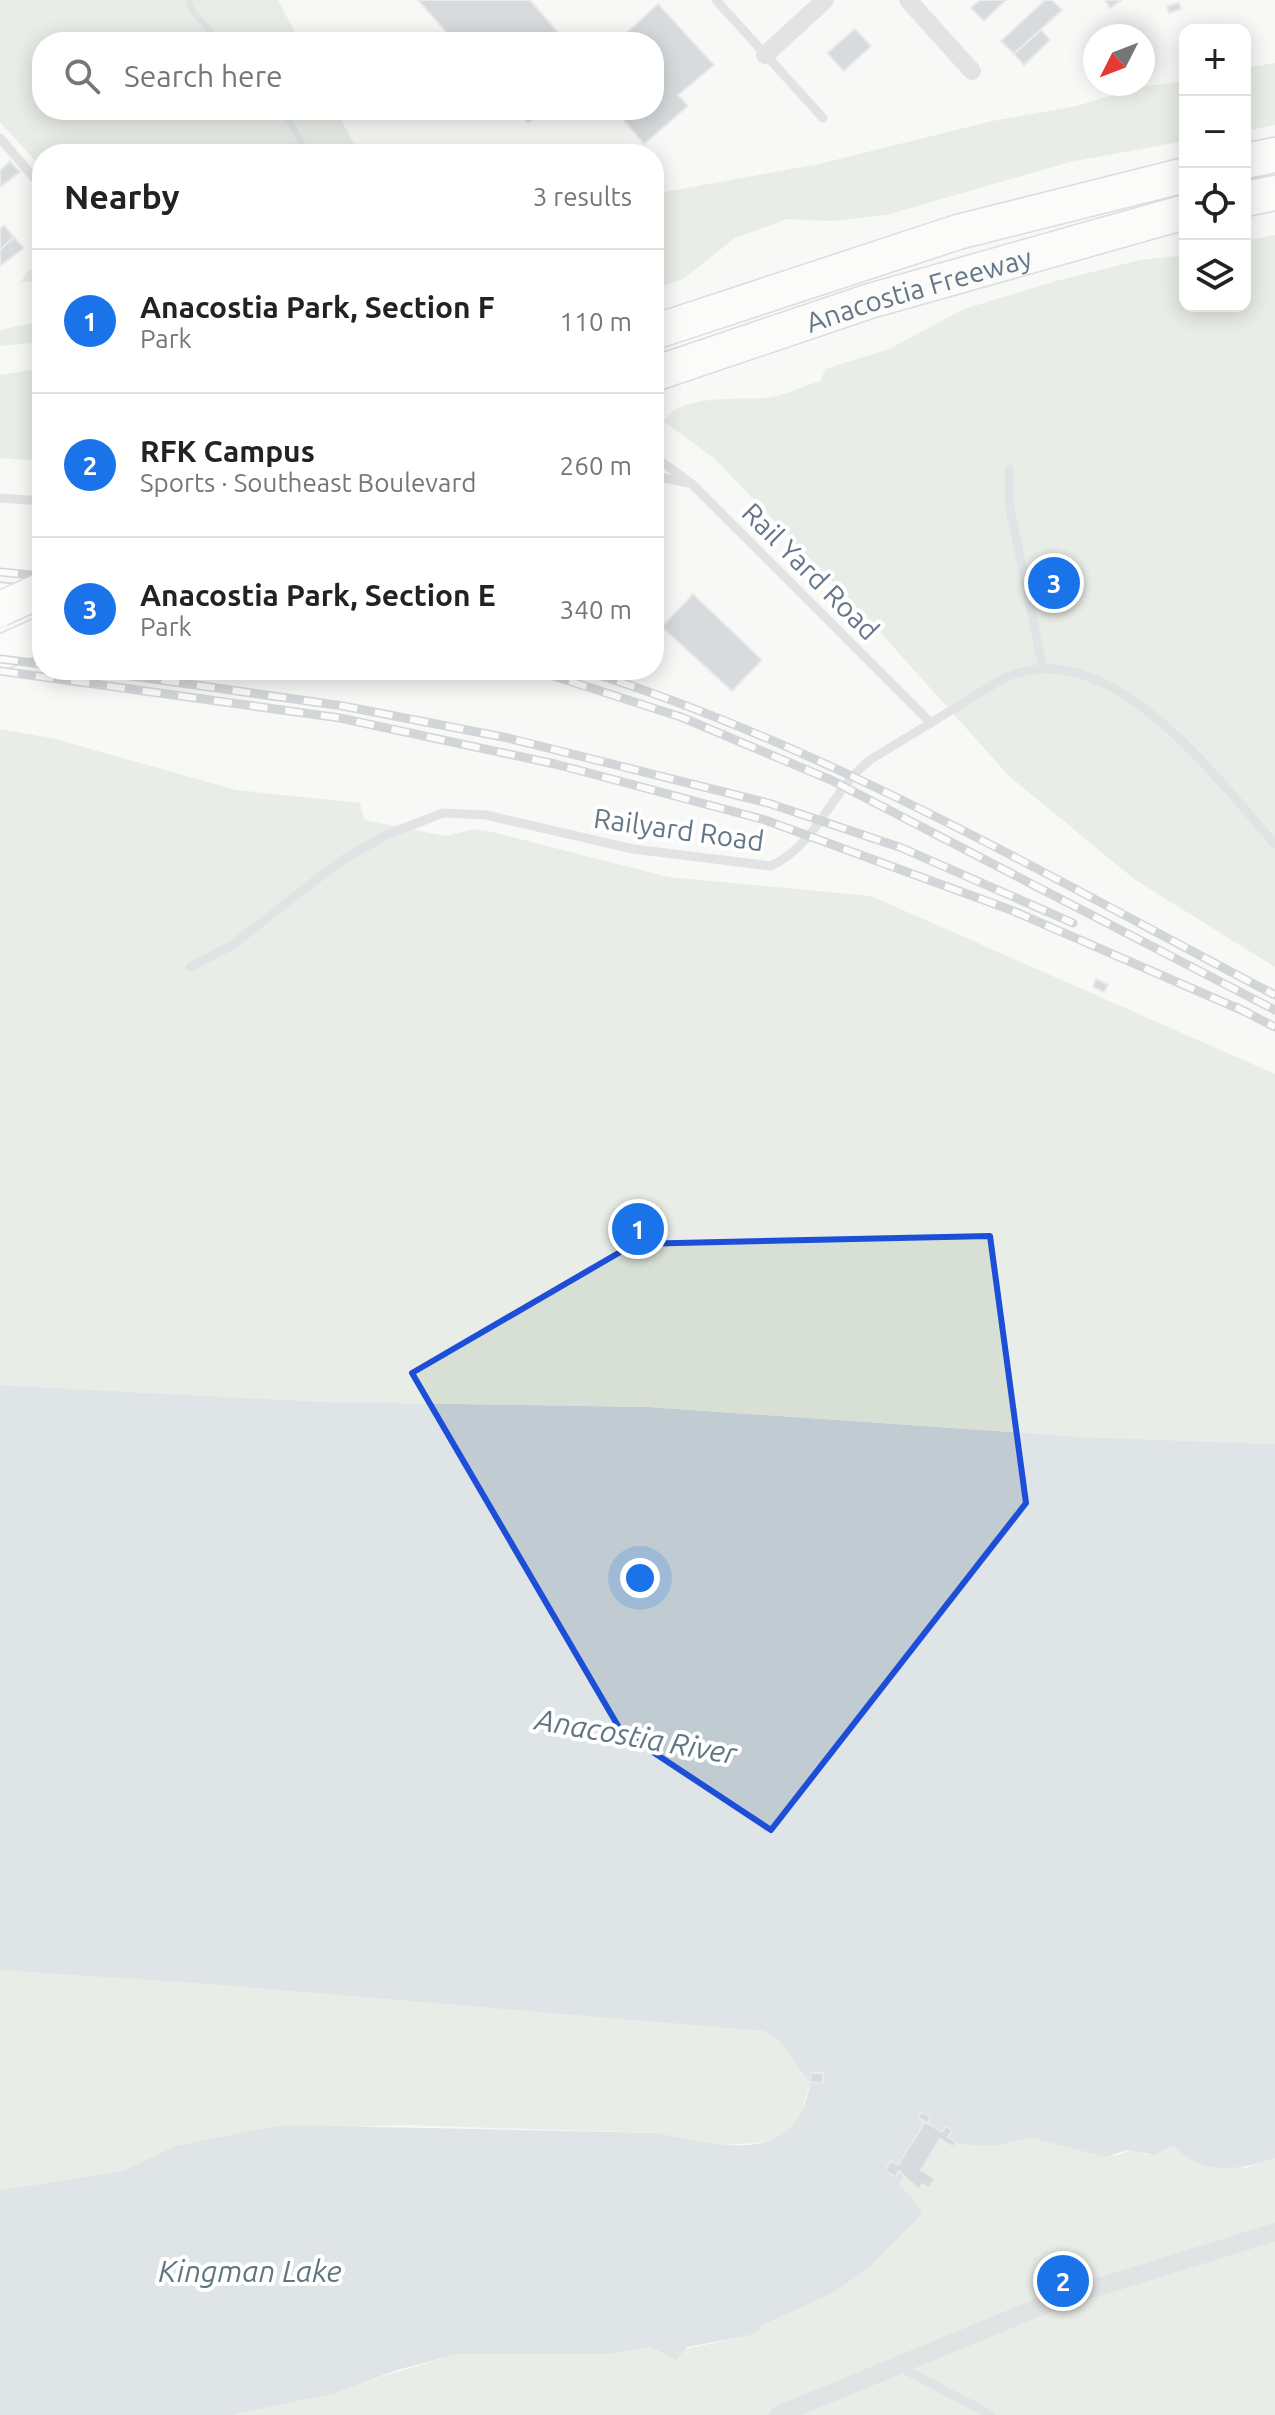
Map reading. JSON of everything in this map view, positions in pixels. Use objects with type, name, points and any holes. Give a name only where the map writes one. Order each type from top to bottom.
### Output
[{"type":"highway","points":[[1251,160],[1275,155]]},
{"type":"highway","name":"Anacostia Freeway","points":[[664,329],[958,232],[1179,177]]},
{"type":"highway","points":[[1251,198],[1275,193]]},
{"type":"highway","name":"Anacostia Freeway","points":[[664,371],[870,301],[1179,214]]},
{"type":"highway","points":[[0,609],[32,595]]},
{"type":"highway","points":[[0,653],[32,639]]},
{"type":"street","points":[[765,55],[825,0]]},
{"type":"street","points":[[908,0],[972,71]]},
{"type":"street","points":[[778,2415],[1051,2302],[1275,2232]]},
{"type":"lane","points":[[716,0],[823,118]]},
{"type":"lane","points":[[0,138],[32,175]]},
{"type":"lane","name":"Rail Yard Road","points":[[664,463],[692,484],[931,723]]},
{"type":"lane","points":[[1009,469],[1009,504],[1043,668],[1076,672],[1106,684],[1135,701],[1180,741],[1275,844]]},
{"type":"lane","points":[[664,478],[692,484]]},
{"type":"lane","points":[[0,498],[32,500]]},
{"type":"lane","name":"Railyard Road","points":[[190,967],[231,946],[339,862],[386,835],[443,813],[486,815],[633,849],[771,866],[789,858],[802,846],[861,767],[1004,678],[1022,670],[1043,668]]},
{"type":"lane","points":[[900,2367],[991,2415]]},
{"type":"highlighted area","points":[[990,1236],[1026,1503],[771,1830],[621,1731],[412,1373],[634,1244]]},
{"type":"shaded area","points":[[0,0],[278,0],[295,32],[32,32],[32,120],[341,120],[354,144],[32,144],[32,157],[0,122]]},
{"type":"shaded area","points":[[1275,63],[1275,125],[1251,130],[1251,96],[1251,67]]},
{"type":"shaded area","points":[[1179,82],[1179,142],[1070,162],[886,215],[832,221],[787,219],[735,238],[683,279],[664,286],[664,192],[819,164],[992,121],[1077,106],[1110,96],[1155,96],[1155,85]]},
{"type":"shaded area","points":[[1275,235],[1275,967],[1134,879],[1009,776],[880,632],[714,458],[664,422],[671,413],[695,403],[765,398],[786,393],[821,381],[825,369],[889,349],[964,309],[1140,260],[1179,256],[1179,312],[1251,312],[1251,240]]},
{"type":"shaded area","points":[[32,269],[32,281],[20,283]]},
{"type":"shaded area","points":[[32,323],[32,343],[0,346],[0,330]]},
{"type":"shaded area","points":[[32,370],[32,460],[0,458],[0,375]]},
{"type":"shaded area","points":[[0,729],[55,739],[236,790],[360,803],[364,820],[446,836],[473,829],[668,877],[871,896],[1275,1074],[1275,1444],[1084,1437],[648,1407],[325,1402],[0,1385]]},
{"type":"shaded area","points":[[0,1811],[470,2005],[764,2031],[779,2041],[810,2083],[798,2124],[779,2139],[717,2145],[657,2133],[401,2125],[343,2127],[175,2146],[123,2171],[0,2190]]},
{"type":"shaded area","points":[[931,2136],[967,2145],[995,2146],[1032,2138],[1115,2156],[1131,2150],[1147,2155],[1171,2146],[1188,2158],[1246,2168],[1275,2158],[1275,2415],[233,2415],[300,2401],[458,2354],[610,2354],[649,2347],[662,2354],[752,2335],[765,2324],[833,2293],[869,2268],[922,2214],[916,2202],[899,2184]]},
{"type":"water","points":[[0,1385],[325,1402],[648,1407],[1084,1437],[1275,1444],[1275,2158],[1242,2167],[1219,2168],[1197,2163],[1171,2146],[1155,2155],[1127,2150],[1106,2157],[1032,2138],[995,2146],[967,2145],[931,2137],[899,2184],[916,2202],[922,2214],[869,2268],[833,2293],[765,2324],[752,2335],[687,2347],[676,2360],[649,2347],[610,2354],[458,2354],[397,2370],[332,2394],[233,2415],[0,2415],[0,2190],[123,2171],[175,2146],[283,2125],[657,2133],[705,2142],[752,2145],[772,2140],[789,2129],[802,2110],[810,2083],[779,2041],[764,2031],[211,1984],[0,1970]]},
{"type":"building","points":[[418,0],[530,0],[558,32],[446,32]]},
{"type":"building","points":[[980,0],[1006,0],[984,21],[971,8]]},
{"type":"building","points":[[1045,0],[1052,0],[1062,10],[1014,54],[1001,41]]},
{"type":"building","points":[[1105,0],[1122,0],[1110,8]]},
{"type":"building","points":[[1179,3],[1181,9],[1169,13],[1167,6]]},
{"type":"building","points":[[658,4],[714,65],[678,95],[688,106],[644,144],[624,120],[664,120],[664,32],[627,32]]},
{"type":"building","points":[[855,29],[871,46],[844,71],[827,53]]},
{"type":"building","points":[[1041,30],[1050,40],[1024,65],[1014,54]]},
{"type":"building","points":[[10,161],[20,172],[0,187],[0,171]]},
{"type":"building","points":[[4,225],[14,237],[0,250],[0,229]]},
{"type":"building","points":[[14,237],[24,248],[0,266],[0,250]]},
{"type":"building","points":[[693,594],[762,660],[732,691],[664,629],[664,625]]},
{"type":"building","points":[[1096,979],[1108,985],[1104,992],[1093,987]]},
{"type":"building","points":[[811,2073],[823,2073],[823,2083],[810,2082]]},
{"type":"building","points":[[922,2112],[931,2117],[927,2123],[942,2132],[946,2126],[952,2130],[948,2137],[956,2142],[953,2147],[940,2139],[921,2170],[935,2179],[929,2188],[922,2184],[919,2190],[899,2171],[896,2177],[885,2170],[891,2161],[898,2165],[925,2122],[918,2117]]},
{"type":"waterway","points":[[189,0],[192,10],[211,32]]},
{"type":"waterway","points":[[289,120],[302,144]]},
{"type":"railway","points":[[0,572],[32,575]]},
{"type":"railway","points":[[0,586],[32,589]]},
{"type":"railway","points":[[0,659],[32,663]]},
{"type":"railway","points":[[0,671],[32,675]]},
{"type":"railway","points":[[65,680],[340,718],[555,764],[765,820],[1011,910],[1246,1012]]},
{"type":"railway","points":[[160,680],[343,706],[508,738],[768,803],[902,848],[1073,923]]},
{"type":"railway","points":[[566,680],[681,717],[831,780],[1275,1010]]},
{"type":"railway","points":[[612,680],[762,736],[850,775],[1021,860],[1275,995]]},
{"type":"railway","points":[[1236,1007],[1275,1027]]},
{"type":"place","name":"Anacostia Park, Section E","points":[[1054,583]]},
{"type":"place","name":"Anacostia Park, Section F","points":[[638,1229]]},
{"type":"place","name":"RFK Campus","points":[[1063,2281]]},
{"type":"water label","name":"Anacostia River","points":[[636,1736]]},
{"type":"water label","name":"Kingman Lake","points":[[250,2271]]}]
